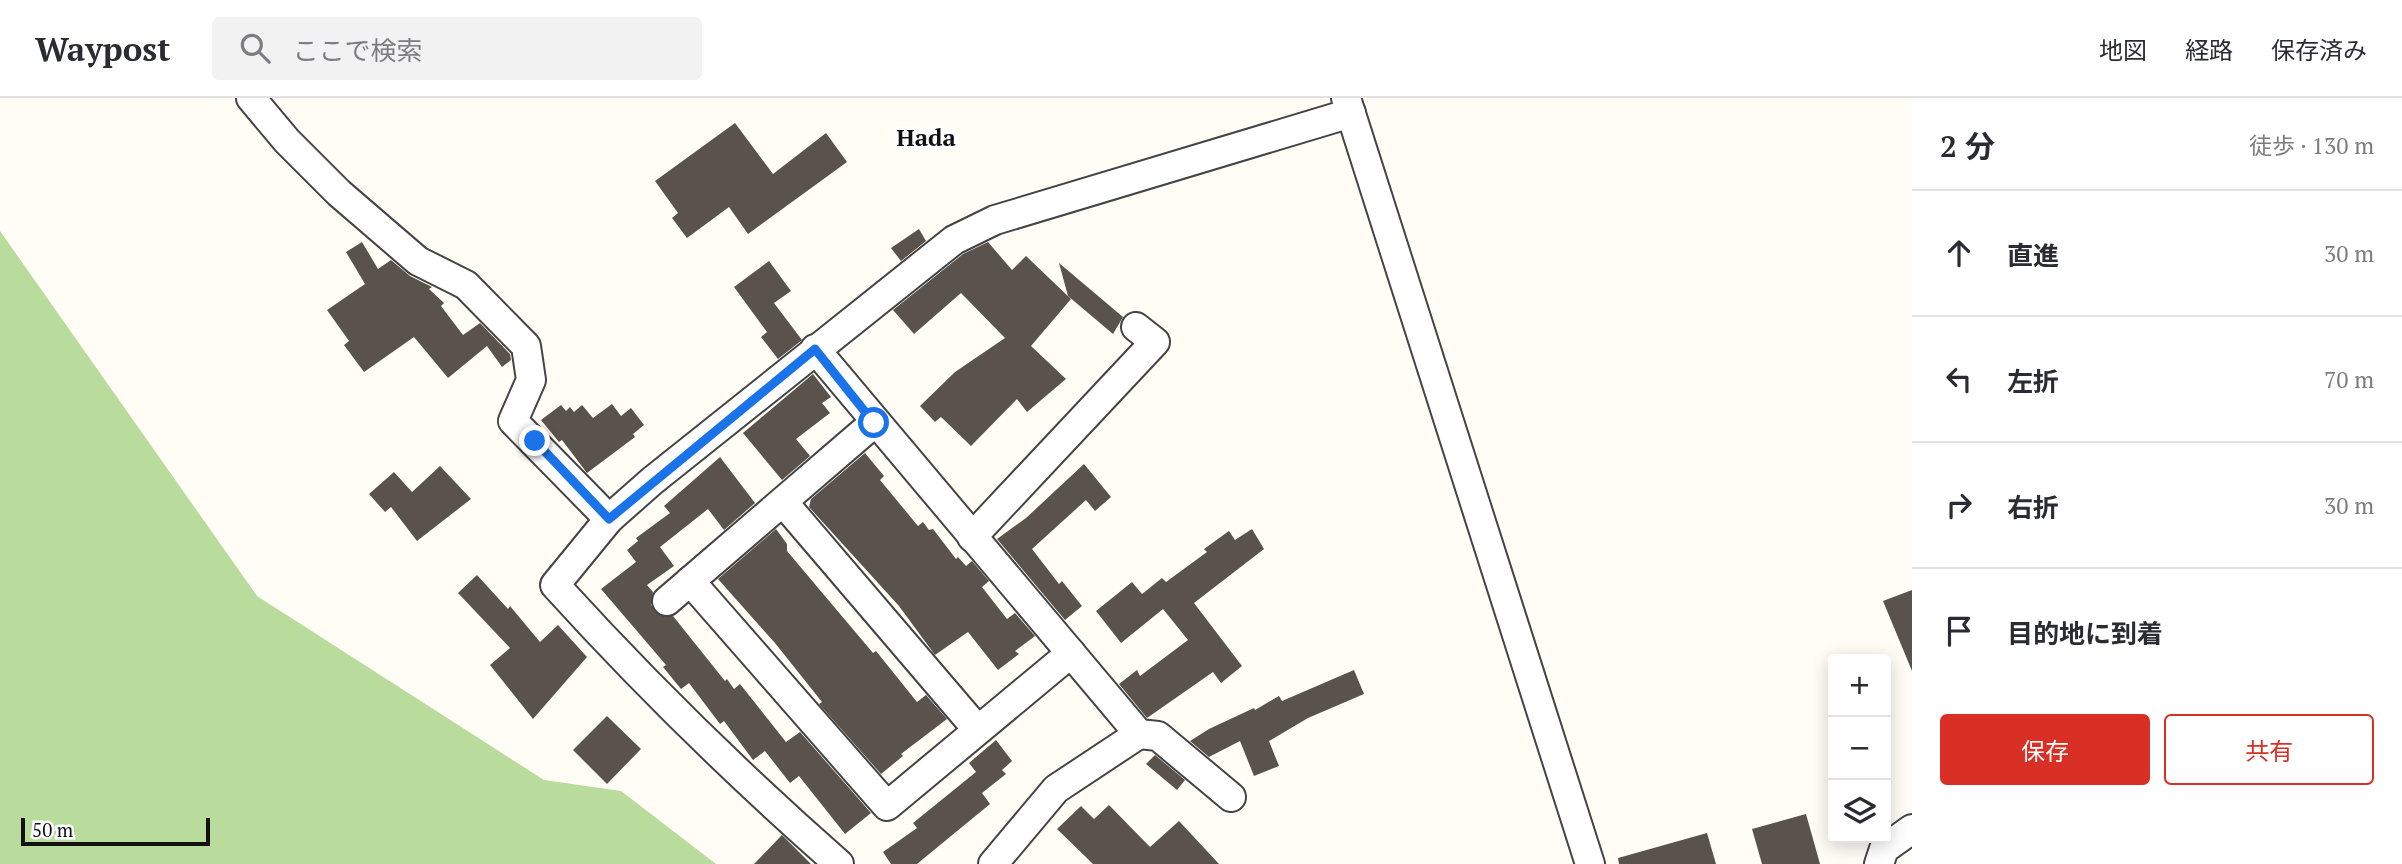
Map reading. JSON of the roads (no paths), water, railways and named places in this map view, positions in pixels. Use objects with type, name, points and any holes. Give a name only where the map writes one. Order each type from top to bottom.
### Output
[{"type":"street","points":[[251,98],[287,141],[339,193],[418,261],[466,285],[526,346],[531,380],[513,421],[609,519]]},
{"type":"street","points":[[839,864],[626,662],[555,585],[609,519],[815,349],[954,240],[995,220],[1348,106],[1590,864]]},
{"type":"street","points":[[972,537],[1155,342],[1136,327]]},
{"type":"street","points":[[815,349],[874,423],[1139,734]]},
{"type":"street","points":[[667,601],[874,423]]},
{"type":"street","points":[[783,502],[977,729]]},
{"type":"street","points":[[690,581],[887,806],[1070,653]]},
{"type":"street","points":[[993,864],[1056,789],[1139,734],[1158,736],[1231,797]]},
{"type":"street","points":[[1879,864],[1884,849],[1912,829]]},
{"type":"district","name":"Hada","points":[[926,137]]}]
